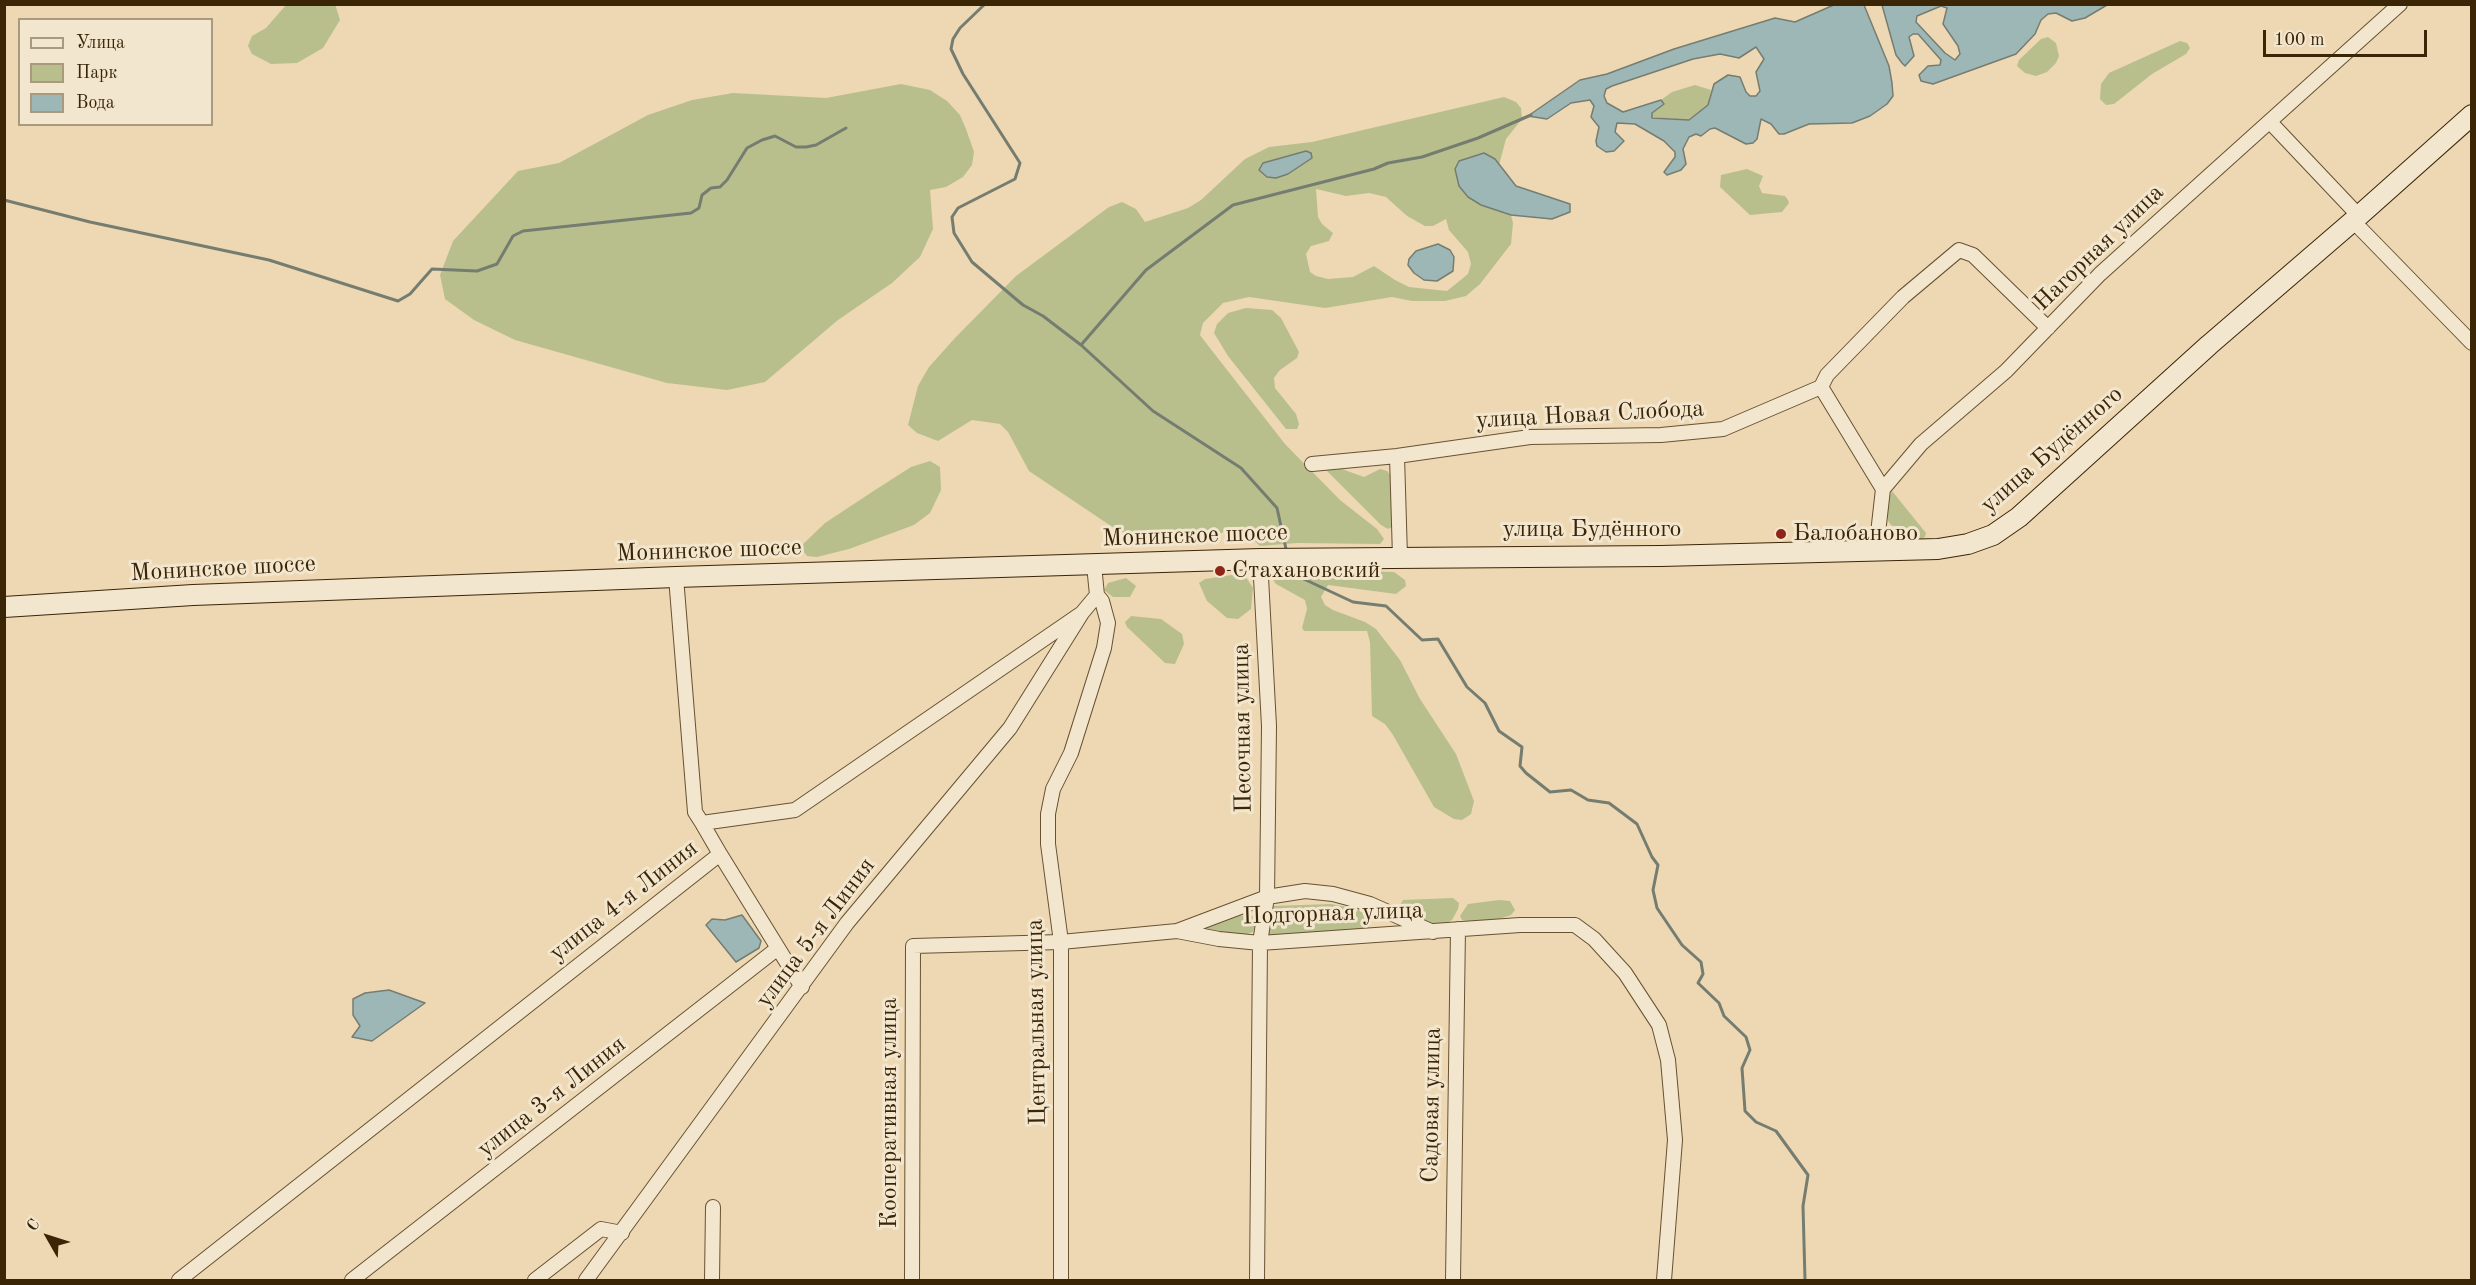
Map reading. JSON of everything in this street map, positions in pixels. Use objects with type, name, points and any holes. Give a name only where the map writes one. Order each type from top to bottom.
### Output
[{"type":"main road","name":"улица Будённого","points":[[1407,557],[1661,556],[1938,549],[1968,544],[1993,536],[2019,517],[2209,345],[2472,115]]},
{"type":"main road","name":"Монинское шоссе","points":[[4,608],[193,595],[676,577],[1260,559],[1407,557]]},
{"type":"street","name":"Нагорная улица","points":[[1883,489],[1921,444],[2006,371],[2100,274],[2400,4]]},
{"type":"street","points":[[2270,122],[2472,343]]},
{"type":"street","points":[[1876,551],[1883,489],[1821,387],[1827,375],[1903,297],[1959,250],[1973,255],[2048,328]]},
{"type":"street","name":"улица Новая Слобода","points":[[1312,464],[1397,456],[1530,437],[1704,433],[1723,429],[1821,387]]},
{"type":"street","points":[[1397,456],[1407,557]]},
{"type":"street","name":"Песочная улица","points":[[1260,559],[1269,726],[1267,897],[1260,943]]},
{"type":"street","name":"Центральная улица","points":[[1061,1281],[1061,942],[1048,844],[1048,814],[1053,789],[1071,753],[1104,648],[1108,623],[1102,601],[1097,595],[1094,565]]},
{"type":"street","points":[[676,577],[695,812],[702,823]]},
{"type":"street","points":[[1082,613],[1097,595]]},
{"type":"street","name":"улица 4-я Линия","points":[[179,1281],[193,1276],[720,854],[702,823],[795,810],[1082,613]]},
{"type":"street","name":"улица 5-я Линия","points":[[586,1281],[847,923],[1010,728],[1082,613]]},
{"type":"street","points":[[720,854],[802,987]]},
{"type":"street","points":[[1177,931],[1267,897],[1305,891],[1333,894],[1407,918],[1457,949]]},
{"type":"street","name":"Подгорная улица","points":[[913,946],[1061,942],[1177,931],[1219,939],[1260,943],[1434,933],[1520,925],[1575,925],[1594,939],[1625,972],[1659,1025],[1668,1060],[1675,1140],[1664,1281]]},
{"type":"street","name":"Садовая улица","points":[[1453,1281],[1458,930]]},
{"type":"street","points":[[1257,1281],[1260,943]]},
{"type":"street","name":"Кооперативная улица","points":[[912,1281],[913,946]]},
{"type":"street","name":"улица 3-я Линия","points":[[352,1281],[778,948]]},
{"type":"street","points":[[711,1281],[713,1208]]},
{"type":"street","points":[[535,1281],[601,1229],[622,1233]]},
{"type":"green space","points":[[335,4],[340,20],[323,48],[297,63],[271,64],[252,54],[248,46],[252,36],[266,28],[286,5]]},
{"type":"green space","points":[[2048,37],[2056,43],[2059,56],[2056,63],[2047,72],[2036,76],[2025,73],[2017,66],[2019,60],[2041,39]]},
{"type":"green space","points":[[2180,41],[2187,43],[2190,48],[2186,54],[2152,74],[2114,104],[2106,105],[2100,99],[2101,84],[2109,73]]},
{"type":"green space","points":[[901,84],[930,90],[947,101],[960,115],[974,152],[972,165],[963,177],[946,187],[930,190],[933,229],[920,257],[892,283],[838,320],[765,382],[727,390],[667,383],[515,340],[474,320],[445,299],[440,275],[453,241],[518,171],[559,163],[648,115],[692,100],[733,93],[826,98]]},
{"type":"green space","points":[[1695,85],[1711,90],[1708,105],[1699,115],[1689,120],[1652,117],[1652,113],[1664,104],[1661,100],[1672,92]]},
{"type":"green space","points":[[1504,97],[1516,102],[1521,108],[1522,119],[1506,139],[1499,165],[1495,159],[1484,153],[1460,161],[1481,205],[1511,215],[1513,223],[1511,244],[1480,284],[1466,296],[1445,301],[1412,301],[1392,297],[1325,308],[1249,297],[1223,303],[1203,323],[1200,335],[1285,444],[1340,500],[1377,529],[1384,539],[1380,544],[1297,543],[1260,546],[1245,532],[1235,528],[1199,541],[1147,541],[1133,538],[1111,526],[1029,471],[1008,432],[1000,424],[972,420],[938,441],[917,433],[908,425],[918,386],[929,367],[955,338],[1016,276],[1109,207],[1122,202],[1136,209],[1145,222],[1188,208],[1201,200],[1245,159],[1269,147],[1312,142]],"holes":[[[1316,189],[1346,196],[1369,193],[1386,197],[1407,216],[1425,226],[1433,226],[1446,219],[1449,230],[1468,252],[1471,264],[1468,274],[1447,291],[1409,287],[1374,266],[1353,277],[1328,279],[1316,276],[1310,272],[1306,254],[1311,246],[1329,241],[1333,233],[1322,224],[1318,217]]]},
{"type":"green space","points":[[1747,169],[1763,176],[1759,186],[1762,193],[1785,196],[1789,203],[1782,212],[1750,215],[1720,187],[1721,175]]},
{"type":"green space","points":[[1246,308],[1272,310],[1281,318],[1299,352],[1297,358],[1280,370],[1274,378],[1275,388],[1296,414],[1299,424],[1297,429],[1286,429],[1228,356],[1214,333],[1217,324],[1228,313]]},
{"type":"green space","points":[[930,461],[940,467],[941,490],[930,513],[914,525],[849,549],[817,557],[807,556],[800,547],[825,523],[911,467]]},
{"type":"green space","points":[[1324,468],[1339,468],[1364,477],[1380,469],[1387,471],[1392,477],[1393,527],[1388,529],[1381,525]]},
{"type":"green space","points":[[1892,491],[1926,533],[1925,537],[1921,539],[1891,525],[1888,521],[1888,501]]},
{"type":"green space","points":[[1284,569],[1394,572],[1405,580],[1406,586],[1396,594],[1328,585],[1321,597],[1325,605],[1333,610],[1365,622],[1376,629],[1400,660],[1420,699],[1456,754],[1474,801],[1471,814],[1462,820],[1454,819],[1434,807],[1393,735],[1385,724],[1372,716],[1370,642],[1367,631],[1304,631],[1302,628],[1307,609],[1305,600],[1276,584],[1272,578],[1274,572]]},
{"type":"green space","points":[[1239,574],[1245,576],[1253,588],[1251,609],[1238,619],[1227,618],[1207,601],[1199,583],[1205,579]]},
{"type":"green space","points":[[1126,578],[1136,586],[1130,597],[1113,597],[1104,590],[1108,583]]},
{"type":"green space","points":[[1131,616],[1161,619],[1182,634],[1184,644],[1175,664],[1165,663],[1127,627],[1125,622]]},
{"type":"green space","points":[[1453,898],[1459,903],[1458,909],[1452,920],[1444,925],[1434,925],[1420,919],[1400,905],[1403,900]]},
{"type":"green space","points":[[1510,901],[1515,910],[1511,915],[1499,919],[1470,922],[1462,920],[1460,916],[1468,904]]},
{"type":"green space","points":[[1331,904],[1367,911],[1372,914],[1370,926],[1366,931],[1271,936],[1268,933],[1273,906]]},
{"type":"green space","points":[[1234,915],[1254,916],[1256,921],[1253,932],[1244,935],[1195,931]]},
{"type":"water","points":[[1836,4],[1864,5],[1889,66],[1893,96],[1887,104],[1870,116],[1852,123],[1809,124],[1784,134],[1779,134],[1771,124],[1761,119],[1757,139],[1753,143],[1746,144],[1715,128],[1710,129],[1701,136],[1696,134],[1689,137],[1683,149],[1686,164],[1681,170],[1667,175],[1664,172],[1675,157],[1675,152],[1664,141],[1635,124],[1617,123],[1615,132],[1624,141],[1614,151],[1606,152],[1597,146],[1599,127],[1591,117],[1594,106],[1590,100],[1571,103],[1547,119],[1528,116],[1580,80],[1607,74],[1674,49],[1775,18],[1795,22]],"holes":[[[1756,47],[1764,59],[1756,72],[1760,91],[1756,96],[1750,96],[1746,92],[1740,77],[1728,75],[1714,84],[1708,105],[1689,120],[1652,118],[1652,113],[1664,104],[1661,100],[1623,112],[1607,103],[1604,96],[1606,89],[1612,86],[1693,59],[1720,54],[1739,58]]]},
{"type":"water","points":[[1882,5],[2107,5],[2085,18],[2072,21],[2056,13],[2048,14],[2041,20],[2035,34],[2016,54],[1933,84],[1921,81],[1919,75],[1928,66],[1940,65],[1941,60],[1918,34],[1909,37],[1914,56],[1905,66],[1896,55]],"holes":[[[1941,6],[1947,8],[1943,24],[1958,46],[1960,54],[1955,60],[1945,53],[1916,22],[1917,16]]]},
{"type":"water","points":[[1306,151],[1311,153],[1312,158],[1288,174],[1276,178],[1267,177],[1259,170],[1263,163]]},
{"type":"water","points":[[1484,153],[1495,159],[1516,186],[1570,204],[1570,212],[1552,219],[1511,215],[1481,205],[1468,197],[1459,186],[1455,169],[1459,161]]},
{"type":"water","points":[[1438,244],[1450,250],[1454,257],[1453,271],[1437,281],[1424,280],[1408,265],[1409,259],[1416,251]]},
{"type":"water","points":[[742,915],[761,941],[759,948],[736,962],[706,925],[712,919],[725,920]]},
{"type":"water","points":[[389,990],[425,1003],[372,1041],[352,1037],[360,1026],[353,1015],[353,999],[365,993]]},
{"type":"waterway","points":[[985,4],[960,28],[953,39],[951,49],[963,74],[1020,163],[1015,179],[958,208],[952,217],[954,233],[972,262],[1023,305],[1043,316],[1081,345],[1153,411],[1241,468],[1277,508],[1286,549]]},
{"type":"waterway","points":[[1081,345],[1146,270],[1233,205],[1374,169],[1388,163],[1422,157],[1478,138],[1531,115]]},
{"type":"waterway","points":[[4,200],[90,222],[269,260],[398,301],[410,294],[432,269],[477,271],[497,264],[513,236],[523,231],[691,213],[699,208],[702,195],[711,188],[720,187],[727,180],[747,148],[775,136],[796,147],[816,145],[846,128]]},
{"type":"waterway","points":[[1293,574],[1353,602],[1386,606],[1422,640],[1438,639],[1467,687],[1485,703],[1499,731],[1522,747],[1520,766],[1526,773],[1550,792],[1571,790],[1588,800],[1609,803],[1637,824],[1658,865],[1653,890],[1657,908],[1682,945],[1701,962],[1703,974],[1698,983],[1719,1003],[1724,1016],[1746,1037],[1750,1050],[1742,1068],[1745,1111],[1756,1122],[1776,1131],[1808,1175],[1803,1206],[1805,1280]]},
{"type":"place","name":"Балобаново","points":[[1781,534]]},
{"type":"place","name":"Стахановский","points":[[1220,571]]}]
